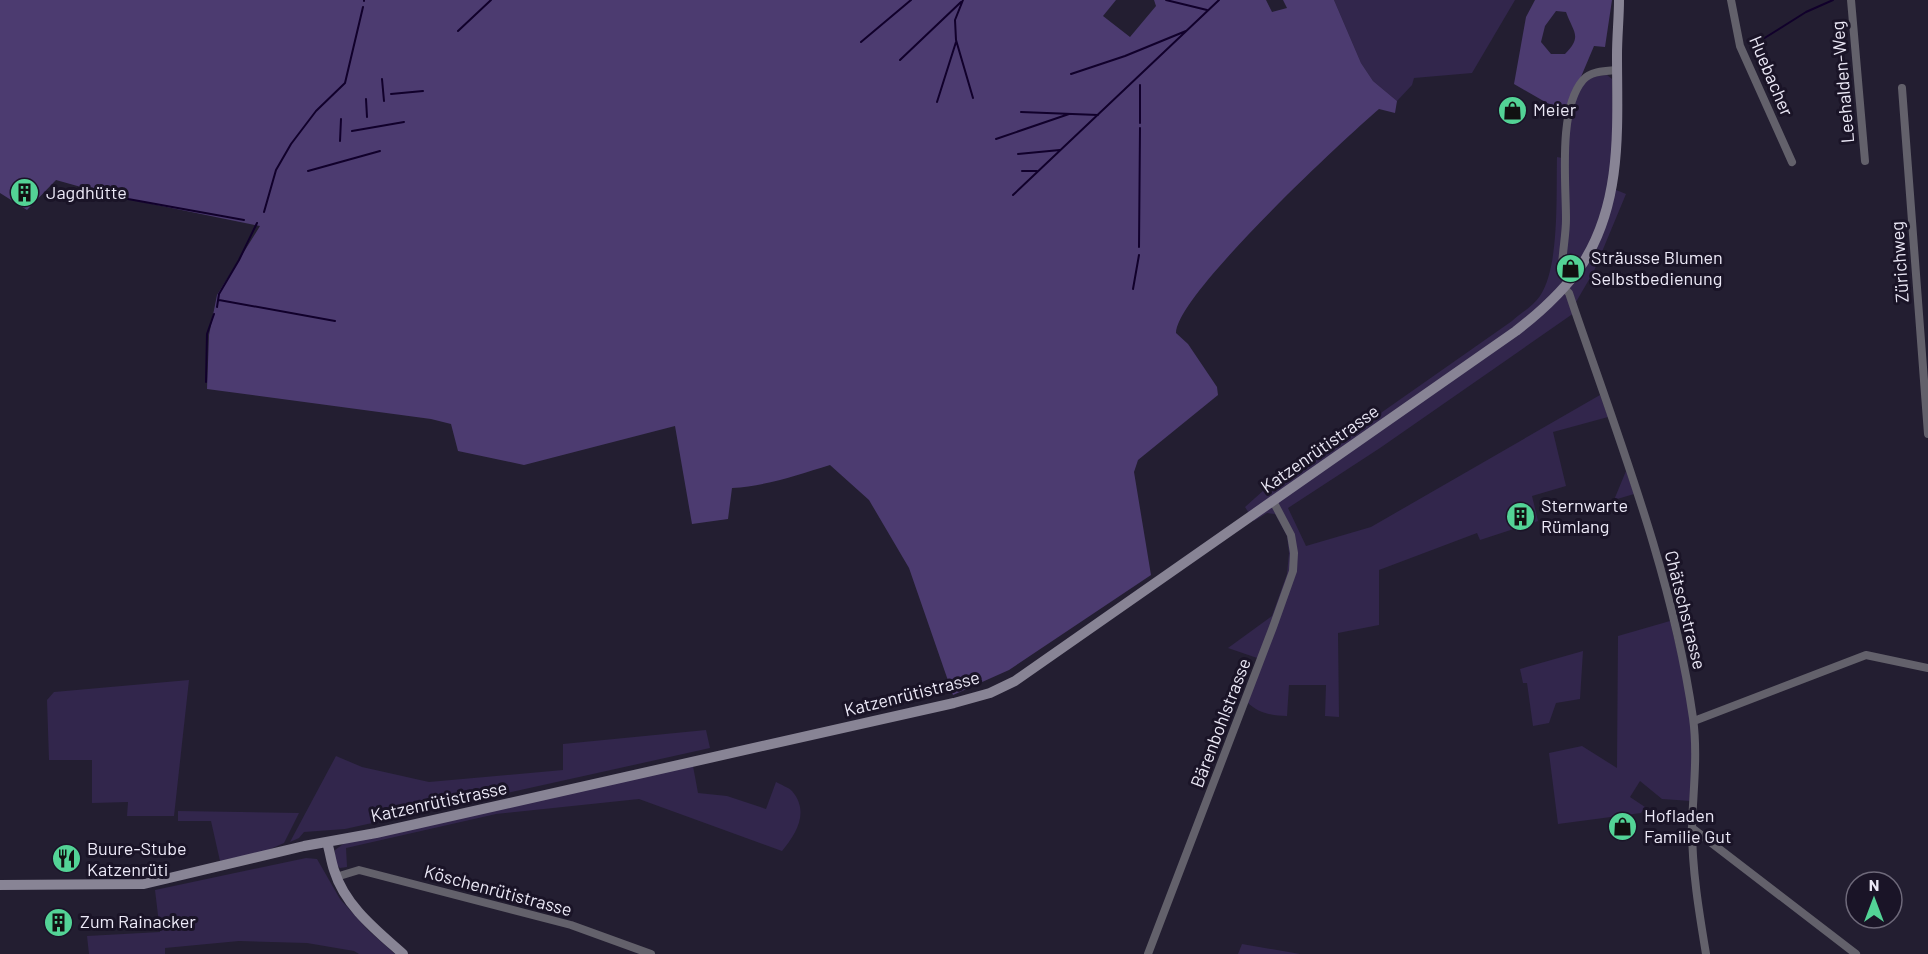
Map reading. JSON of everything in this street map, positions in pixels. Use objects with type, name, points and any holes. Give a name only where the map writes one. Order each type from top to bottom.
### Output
[{"type":"street","name":"Katzenrütistrasse","points":[[0,885],[144,884],[304,846],[954,703],[990,693],[1015,681],[1516,331],[1567,284],[1601,228],[1611,192],[1617,152],[1619,0]]},
{"type":"street","name":"Huebacher","points":[[1731,0],[1740,46],[1792,162]]},
{"type":"street","name":"Leehalden-Weg","points":[[1851,0],[1865,161]]},
{"type":"street","name":"Chätschstrasse","points":[[1618,70],[1592,74],[1584,78],[1568,118],[1565,136],[1565,241],[1562,270],[1646,521],[1679,646],[1694,721],[1695,767],[1692,828],[1695,883],[1706,954]]},
{"type":"street","name":"Zürichweg","points":[[1902,88],[1928,434]]},
{"type":"street","name":"Bärenbohlstrasse","points":[[1148,954],[1274,627],[1293,571],[1291,535],[1273,501]]},
{"type":"street","points":[[1694,721],[1866,655],[1928,668]]},
{"type":"street","points":[[1692,828],[1856,954]]},
{"type":"street","points":[[327,842],[336,877],[345,896],[403,954]]},
{"type":"street","name":"Köschenrütistrasse","points":[[336,877],[358,870],[571,925],[651,954]]},
{"type":"shaded area","points":[[0,0],[1116,0],[1103,16],[1130,37],[1156,6],[1154,0],[1266,0],[1272,12],[1287,8],[1283,0],[1334,0],[1361,63],[1373,81],[1397,101],[1395,113],[1379,109],[1299,183],[1231,253],[1183,314],[1176,333],[1188,344],[1217,387],[1218,395],[1138,460],[1134,472],[1151,575],[1009,670],[953,695],[909,568],[869,500],[830,465],[770,482],[732,488],[728,519],[692,524],[675,426],[524,465],[458,451],[451,424],[431,419],[207,389],[209,335],[217,295],[260,226],[113,196],[56,180],[27,210],[0,193]]},
{"type":"shaded area","points":[[1334,0],[1515,0],[1472,73],[1414,78],[1412,85],[1397,101],[1373,81],[1361,63]]},
{"type":"shaded area","points":[[1535,0],[1612,0],[1605,47],[1594,46],[1567,110],[1547,103],[1514,84],[1526,17]],"holes":[[[1556,11],[1566,12],[1575,34],[1574,43],[1565,54],[1551,54],[1541,42],[1545,26]]]},
{"type":"shaded area","points":[[1607,75],[1612,79],[1614,146],[1609,187],[1626,194],[1594,271],[1576,302],[1574,313],[1380,448],[1288,508],[1306,546],[1371,527],[1600,395],[1608,417],[1553,432],[1566,486],[1532,496],[1538,521],[1480,540],[1477,533],[1379,570],[1379,625],[1338,633],[1339,717],[1325,716],[1326,685],[1289,685],[1287,716],[1256,709],[1247,702],[1263,660],[1228,648],[1272,616],[1287,574],[1289,553],[1287,536],[1275,514],[1267,513],[1254,521],[1245,507],[1264,490],[1288,478],[1512,321],[1537,300],[1546,283],[1554,249],[1557,157],[1567,159],[1573,107],[1580,89],[1589,79]]},
{"type":"shaded area","points":[[1626,471],[1634,494],[1614,500]]},
{"type":"shaded area","points":[[1670,621],[1685,683],[1694,746],[1691,801],[1662,799],[1640,781],[1630,797],[1645,807],[1641,813],[1558,824],[1549,753],[1582,746],[1617,768],[1618,636]]},
{"type":"shaded area","points":[[1583,651],[1580,699],[1556,703],[1549,723],[1533,726],[1527,683],[1523,683],[1520,669]]},
{"type":"shaded area","points":[[189,680],[174,816],[127,816],[128,802],[92,803],[92,760],[49,760],[47,700],[54,692]]},
{"type":"shaded area","points":[[706,730],[710,748],[345,829],[304,832],[299,838],[290,842],[336,756],[362,767],[429,782],[563,770],[563,744]]},
{"type":"shaded area","points":[[693,766],[698,793],[727,796],[766,809],[776,782],[792,791],[800,807],[799,822],[782,851],[639,799],[496,814],[346,848],[347,867],[340,868],[335,863],[335,850],[346,842]]},
{"type":"shaded area","points":[[178,811],[299,813],[284,843],[266,851],[220,861],[211,821],[178,821]]},
{"type":"shaded area","points":[[306,858],[317,859],[340,899],[368,930],[395,954],[359,954],[354,951],[307,943],[239,941],[165,948],[165,954],[89,954],[87,936],[160,932],[155,890]]},
{"type":"shaded area","points":[[1242,944],[1300,954],[1238,954]]},
{"type":"waterway","points":[[458,31],[491,0]]},
{"type":"waterway","points":[[861,42],[911,0]]},
{"type":"waterway","points":[[963,0],[955,20],[956,40],[973,98]]},
{"type":"waterway","points":[[1166,0],[1207,10]]},
{"type":"waterway","points":[[1013,195],[1219,0]]},
{"type":"waterway","points":[[1755,44],[1806,12],[1833,0]]},
{"type":"waterway","points":[[900,60],[961,2]]},
{"type":"waterway","points":[[264,212],[276,170],[291,144],[316,111],[345,83],[363,7]]},
{"type":"waterway","points":[[1071,74],[1125,56],[1186,31]]},
{"type":"waterway","points":[[937,102],[956,42]]},
{"type":"waterway","points":[[382,79],[384,101]]},
{"type":"waterway","points":[[1140,85],[1140,123]]},
{"type":"waterway","points":[[391,94],[423,91]]},
{"type":"waterway","points":[[366,99],[367,117]]},
{"type":"waterway","points":[[1021,112],[1098,115]]},
{"type":"waterway","points":[[996,139],[1069,114]]},
{"type":"waterway","points":[[340,141],[341,119]]},
{"type":"waterway","points":[[352,131],[404,122]]},
{"type":"waterway","points":[[1139,247],[1140,128]]},
{"type":"waterway","points":[[1018,154],[1060,150]]},
{"type":"waterway","points":[[308,171],[380,151]]},
{"type":"waterway","points":[[1022,171],[1037,171]]},
{"type":"waterway","points":[[117,197],[244,220]]},
{"type":"waterway","points":[[217,307],[219,294],[257,223]]},
{"type":"waterway","points":[[1133,289],[1139,255]]},
{"type":"waterway","points":[[219,300],[335,321]]},
{"type":"waterway","points":[[206,382],[207,334],[214,314]]},
{"type":"place","name":"Meier","points":[[1512,110]]},
{"type":"place","name":"Jagdhütte","points":[[25,193]]},
{"type":"place","name":"Sträusse Blumen Selbstbedienung","points":[[1570,268]]},
{"type":"place","name":"Sternwarte Rümlang","points":[[1520,516]]},
{"type":"place","name":"Hofladen Familie Gut","points":[[1623,826]]},
{"type":"place","name":"Buure-Stube Katzenrüti","points":[[66,859]]},
{"type":"place","name":"Zum Rainacker","points":[[59,922]]}]
